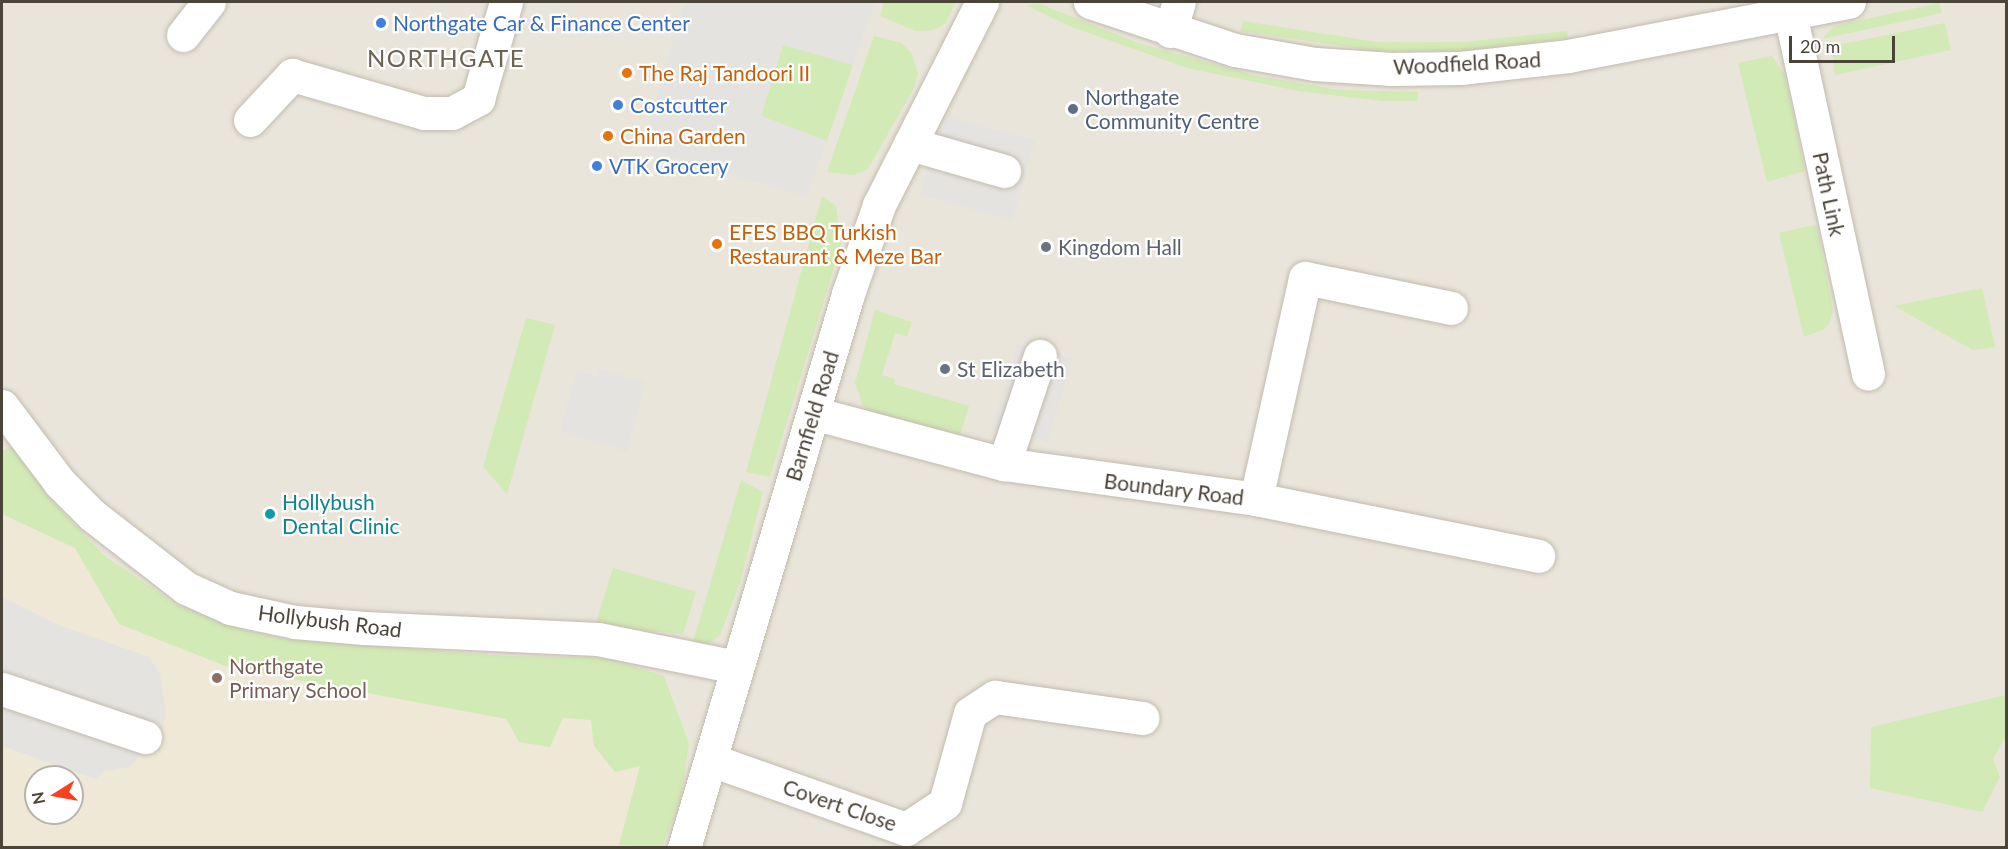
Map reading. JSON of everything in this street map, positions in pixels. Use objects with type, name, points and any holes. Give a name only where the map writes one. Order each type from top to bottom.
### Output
[{"type":"street","points":[[183,35],[209,2]]},
{"type":"street","points":[[250,120],[292,75],[424,113],[452,113],[478,99],[506,2]]},
{"type":"street","name":"Barnfield Road","points":[[684,848],[736,667],[879,205],[982,2]]},
{"type":"street","name":"Woodfield Road","points":[[1090,2],[1175,16],[1235,50],[1315,64],[1460,68],[1568,56],[1849,2]]},
{"type":"street","name":"Path Link","points":[[1790,13],[1868,374]]},
{"type":"street","points":[[910,144],[1004,171]]},
{"type":"street","points":[[1256,499],[1305,278],[1451,308]]},
{"type":"street","points":[[1004,464],[1040,356]]},
{"type":"street","name":"Hollybush Road","points":[[2,406],[60,483],[92,515],[186,588],[230,608],[295,622],[364,628],[598,639],[736,667]]},
{"type":"street","name":"Boundary Road","points":[[813,414],[1004,464],[1256,499],[1538,556]]},
{"type":"street","points":[[2,689],[144,737]]},
{"type":"street","name":"Covert Close","points":[[711,760],[906,829],[945,803],[970,713],[995,697],[1143,718]]},
{"type":"shaded area","points":[[2,2],[2006,2],[2006,847],[2,848]]},
{"type":"shaded area","points":[[684,2],[875,2],[853,65],[783,45],[761,116],[827,141],[806,197],[642,148]]},
{"type":"shaded area","points":[[942,115],[1035,140],[1013,220],[920,195]]},
{"type":"shaded area","points":[[1017,344],[1072,359],[1048,442],[992,427]]},
{"type":"shaded area","points":[[598,368],[645,383],[627,451],[560,431],[576,371],[596,376]]},
{"type":"shaded area","name":"Northgate Primary School","points":[[2,514],[75,548],[120,624],[636,688],[640,766],[618,847],[2,847]]},
{"type":"shaded area","points":[[2,597],[59,625],[149,657],[160,674],[166,713],[156,755],[142,752],[130,767],[104,771],[96,779],[84,775],[84,765],[56,765],[2,746]]},
{"type":"green space","points":[[884,2],[956,2],[945,24],[933,30],[916,31],[880,16]]},
{"type":"green space","points":[[1939,3],[1942,13],[1822,39],[1834,26]]},
{"type":"green space","points":[[1040,4],[1141,44],[1253,75],[1339,90],[1418,92],[1417,101],[1382,101],[1298,91],[1187,68],[1069,26],[1026,5]]},
{"type":"green space","points":[[1243,21],[1377,42],[1464,42],[1567,31],[1568,38],[1466,51],[1376,51],[1241,31]]},
{"type":"green space","points":[[1945,23],[1951,50],[1835,75],[1832,50],[1837,45]]},
{"type":"green space","points":[[874,36],[901,43],[911,52],[918,73],[914,88],[868,169],[854,175],[827,172]]},
{"type":"green space","points":[[783,44],[853,65],[827,141],[761,116]]},
{"type":"green space","points":[[1772,56],[1785,75],[1805,171],[1767,182],[1738,63]]},
{"type":"green space","points":[[822,196],[836,206],[841,245],[770,477],[746,472]]},
{"type":"green space","points":[[1813,225],[1817,227],[1833,310],[1830,323],[1824,329],[1804,337],[1779,233]]},
{"type":"green space","points":[[1982,288],[1995,347],[1973,350],[1894,306]]},
{"type":"green space","points":[[875,310],[912,322],[907,337],[895,333],[882,375],[895,379],[894,384],[969,406],[960,435],[873,413],[863,406],[855,383]]},
{"type":"green space","points":[[526,318],[555,325],[507,494],[483,467]]},
{"type":"green space","points":[[17,446],[48,497],[106,557],[181,607],[275,638],[507,656],[608,658],[664,676],[689,744],[680,802],[662,847],[619,845],[640,766],[615,772],[594,746],[591,720],[563,718],[550,747],[519,742],[506,719],[228,667],[119,624],[75,548],[2,514],[2,450]]},
{"type":"green space","points":[[741,480],[763,492],[740,583],[720,635],[710,643],[692,645]]},
{"type":"green space","points":[[613,568],[696,592],[683,634],[595,626]]},
{"type":"green space","points":[[2006,695],[2006,736],[1993,759],[2000,777],[1982,812],[1870,788],[1871,727]]},
{"type":"place","name":"Northgate Car & Finance Center","points":[[381,23]]},
{"type":"place","name":"The Raj Tandoori II","points":[[627,73]]},
{"type":"place","name":"Costcutter","points":[[618,105]]},
{"type":"place","name":"Northgate Community Centre","points":[[1073,109]]},
{"type":"place","name":"China Garden","points":[[608,136]]},
{"type":"place","name":"VTK Grocery","points":[[597,166]]},
{"type":"place","name":"EFES BBQ Turkish Restaurant & Meze Bar","points":[[717,244]]},
{"type":"place","name":"Kingdom Hall","points":[[1046,247]]},
{"type":"place","name":"St Elizabeth","points":[[945,369]]},
{"type":"place","name":"Hollybush Dental Clinic","points":[[270,514]]},
{"type":"place","name":"Northgate Primary School","points":[[217,678]]},
{"type":"district","name":"NORTHGATE","points":[[446,58]]}]
